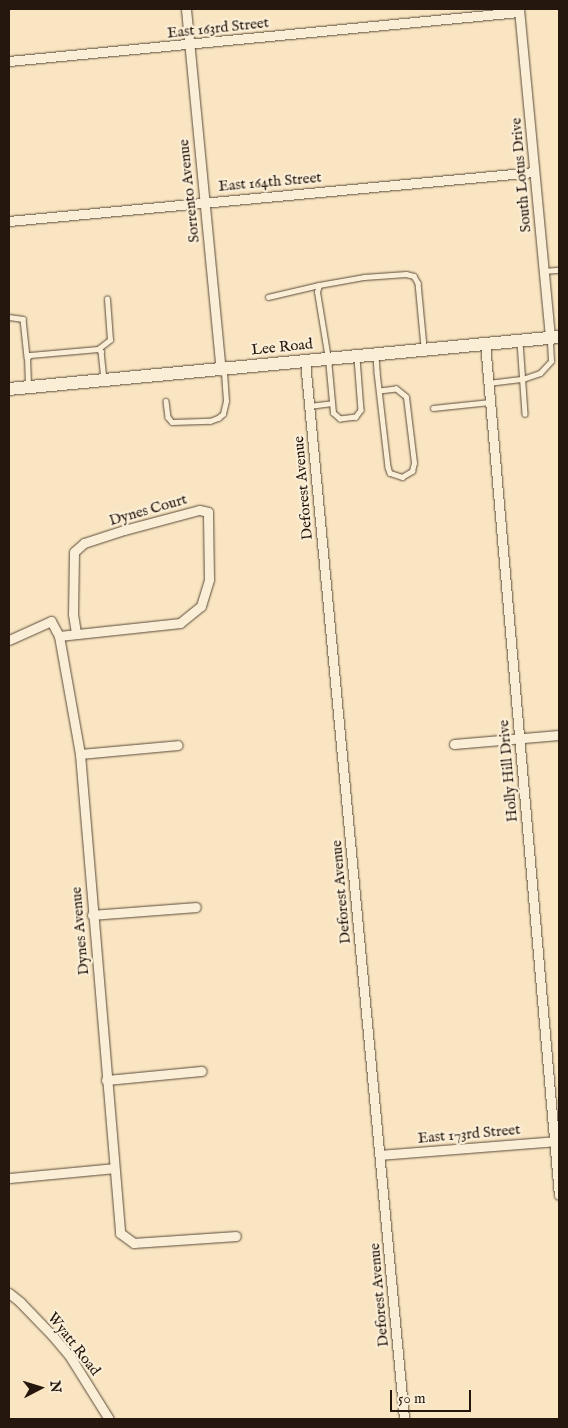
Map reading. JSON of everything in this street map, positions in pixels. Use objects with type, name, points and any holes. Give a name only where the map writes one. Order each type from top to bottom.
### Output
[{"type":"main road","name":"Lee Road","points":[[9,389],[554,337]]},
{"type":"street","name":"Sorrento Avenue","points":[[186,9],[204,202],[223,370]]},
{"type":"street","name":"East 163rd Street","points":[[9,60],[189,45],[519,10]]},
{"type":"street","name":"South Lotus Drive","points":[[519,10],[543,271],[554,337]]},
{"type":"street","name":"East 164th Street","points":[[9,220],[534,172]]},
{"type":"street","name":"Holly Hill Drive","points":[[485,344],[519,738],[557,1141],[559,1195]]},
{"type":"street","name":"Deforest Avenue","points":[[305,361],[404,1419]]},
{"type":"street","name":"Dynes Court","points":[[59,636],[180,623],[201,606],[209,579],[208,512],[199,510],[124,530],[84,543],[74,552],[73,614],[76,633]]},
{"type":"street","name":"Dynes Avenue","points":[[9,640],[50,621],[59,636],[80,754],[120,1233],[134,1242],[236,1236]]},
{"type":"street","points":[[454,744],[559,735]]},
{"type":"street","points":[[80,754],[178,745]]},
{"type":"street","points":[[92,915],[196,907]]},
{"type":"street","points":[[106,1080],[202,1072]]},
{"type":"street","name":"East 173rd Street","points":[[380,1155],[557,1141]]},
{"type":"street","points":[[9,1178],[114,1168]]},
{"type":"street","name":"Wyatt Road","points":[[9,1294],[20,1302],[64,1348],[88,1383],[109,1419]]},
{"type":"lane","points":[[543,271],[559,270]]},
{"type":"lane","points":[[268,297],[318,285],[364,277],[406,274],[414,276],[418,283],[425,349]]},
{"type":"lane","points":[[318,285],[317,292],[328,359],[333,413],[340,419],[346,420],[359,415],[361,410],[357,356]]},
{"type":"lane","points":[[27,358],[30,354],[98,349],[110,340],[107,299]]},
{"type":"lane","points":[[9,317],[23,319],[28,387]]},
{"type":"lane","points":[[488,383],[523,379],[540,373],[551,361],[554,337]]},
{"type":"lane","points":[[519,340],[525,414]]},
{"type":"lane","points":[[98,349],[101,352],[104,381]]},
{"type":"lane","points":[[376,354],[380,391],[390,474],[402,477],[412,471],[414,464],[406,396],[396,390],[380,391]]},
{"type":"lane","points":[[166,401],[168,417],[172,422],[210,421],[218,418],[223,414],[226,401],[223,370]]},
{"type":"lane","points":[[433,408],[490,402]]},
{"type":"lane","points":[[309,406],[332,404]]}]
